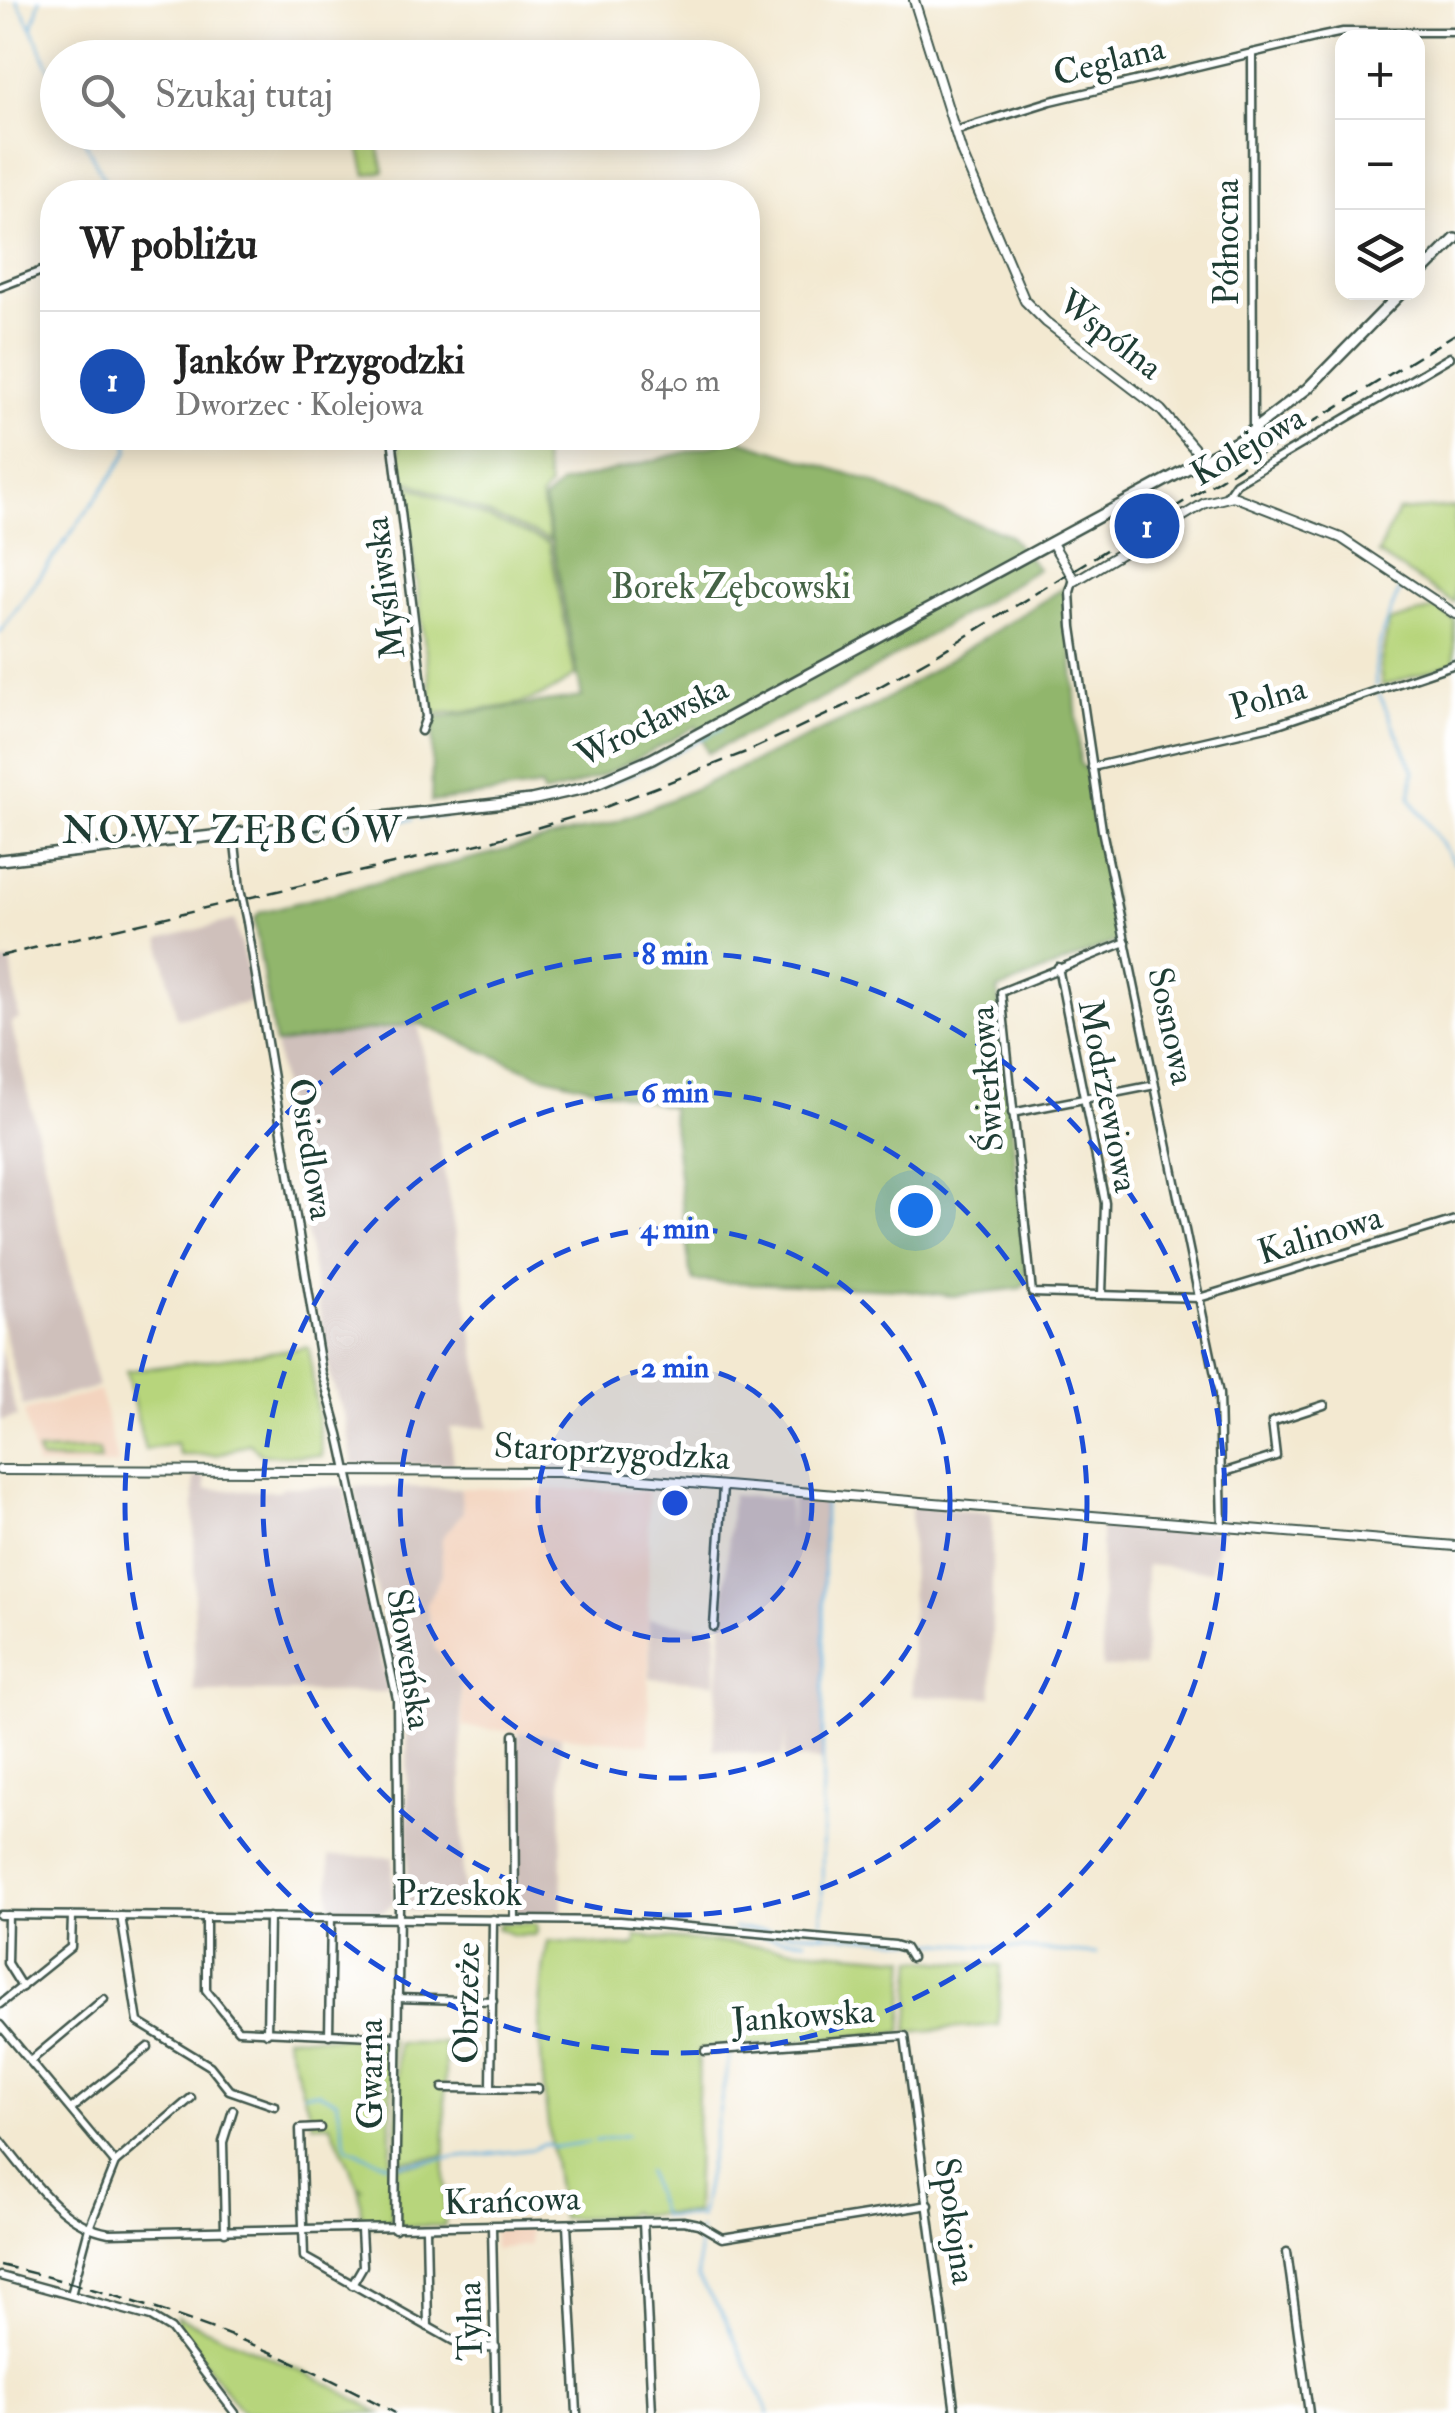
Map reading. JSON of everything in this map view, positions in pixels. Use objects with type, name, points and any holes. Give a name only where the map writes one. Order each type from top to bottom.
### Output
[{"type":"main road","points":[[1425,269],[1455,238]]},
{"type":"main road","points":[[1204,460],[1253,431],[1308,388],[1394,300]]},
{"type":"main road","name":"Wrocławska","points":[[0,860],[531,800],[604,781],[1204,460]]},
{"type":"street","points":[[914,0],[955,131]]},
{"type":"street","name":"Ceglana","points":[[955,131],[1050,101],[1342,32],[1455,32]]},
{"type":"street","name":"Północna","points":[[1252,53],[1253,431]]},
{"type":"street","name":"Wspólna","points":[[955,131],[1025,301],[1046,322],[1161,410],[1204,460]]},
{"type":"street","points":[[0,287],[40,272]]},
{"type":"street","name":"Kolejowa","points":[[1074,582],[1205,503],[1227,496],[1236,483],[1450,357]]},
{"type":"street","name":"Myśliwska","points":[[393,450],[426,717],[421,732]]},
{"type":"street","points":[[1227,496],[1248,500],[1341,538],[1455,614]]},
{"type":"street","points":[[1052,542],[1074,582]]},
{"type":"street","name":"Sosnowa","points":[[1074,582],[1070,592],[1072,627],[1092,767],[1219,1394],[1221,1526]]},
{"type":"street","name":"Polna","points":[[1092,767],[1275,725],[1455,664]]},
{"type":"street","name":"Osiedlowa","points":[[234,834],[322,1373],[347,1471]]},
{"type":"street","name":"Świerkowa","points":[[1032,1292],[1002,992],[1126,942]]},
{"type":"street","name":"Modrzewiowa","points":[[1058,967],[1105,1203],[1102,1295]]},
{"type":"street","points":[[1012,1114],[1150,1086]]},
{"type":"street","name":"Kalinowa","points":[[1032,1292],[1200,1298],[1455,1220]]},
{"type":"street","points":[[1222,1474],[1276,1456],[1272,1422],[1324,1405]]},
{"type":"street","name":"Staroprzygodzka","points":[[0,1470],[558,1472],[1455,1546]]},
{"type":"street","name":"Słoweńska","points":[[347,1471],[397,1699],[398,1918]]},
{"type":"street","points":[[714,1626],[723,1486]]},
{"type":"street","points":[[514,1735],[515,1920]]},
{"type":"street","points":[[4,1915],[7,1963],[22,1986]]},
{"type":"street","name":"Przeskok","points":[[4,1915],[620,1920],[888,1944],[905,1948],[911,1958]]},
{"type":"street","points":[[0,2004],[71,1947],[72,1916]]},
{"type":"street","points":[[121,1916],[138,2022],[210,2066],[229,2090],[275,2106]]},
{"type":"street","points":[[206,1917],[208,1995],[238,2030],[396,2037]]},
{"type":"street","points":[[268,2032],[269,1917]]},
{"type":"street","points":[[329,2035],[332,1918]]},
{"type":"street","name":"Gwarna","points":[[395,2229],[398,1918]]},
{"type":"street","name":"Obrzeże","points":[[491,2088],[493,1919]]},
{"type":"street","points":[[396,1998],[492,2002]]},
{"type":"street","points":[[30,2062],[104,1999]]},
{"type":"street","points":[[0,2025],[115,2163]]},
{"type":"street","name":"Jankowska","points":[[705,2051],[905,2036]]},
{"type":"street","name":"Spokojna","points":[[905,2036],[955,2413]]},
{"type":"street","points":[[72,2108],[148,2047]]},
{"type":"street","points":[[443,2088],[538,2089]]},
{"type":"street","points":[[71,2295],[89,2228],[115,2163],[192,2098]]},
{"type":"street","points":[[225,2232],[223,2142],[233,2110]]},
{"type":"street","points":[[320,2128],[300,2129],[306,2260],[466,2348],[496,2347]]},
{"type":"street","points":[[0,2140],[63,2213],[89,2228]]},
{"type":"street","name":"Krańcowa","points":[[89,2228],[109,2233],[225,2232],[692,2222],[722,2238],[928,2204]]},
{"type":"street","points":[[643,2222],[652,2413]]},
{"type":"street","points":[[567,2224],[577,2413]]},
{"type":"street","name":"Tylna","points":[[492,2227],[496,2413]]},
{"type":"street","points":[[426,2229],[428,2327]]},
{"type":"street","points":[[352,2285],[363,2266],[361,2230]]},
{"type":"street","points":[[1288,2252],[1309,2413]]},
{"type":"street","points":[[0,2276],[151,2317],[170,2329],[235,2413]]},
{"type":"shaded area","points":[[234,920],[256,1001],[177,1018],[160,939]]},
{"type":"shaded area","points":[[11,960],[19,1019],[11,1023],[98,1387],[23,1406],[0,1314],[0,963]]},
{"type":"shaded area","points":[[418,1023],[489,1427],[450,1428],[454,1465],[353,1464],[345,1417],[331,1380],[275,1044]]},
{"type":"shaded area","points":[[0,1349],[17,1417],[0,1421]]},
{"type":"shaded area","points":[[100,1391],[118,1465],[36,1466],[24,1411]]},
{"type":"shaded area","points":[[194,1475],[205,1476],[206,1489],[279,1491],[283,1487],[344,1487],[389,1692],[194,1692]]},
{"type":"shaded area","points":[[354,1486],[460,1488],[463,1512],[442,1538],[442,1574],[426,1604],[435,1649],[461,1679],[463,1910],[408,1911],[407,1692],[399,1692]]},
{"type":"shaded area","points":[[460,1488],[648,1491],[649,1744],[463,1727],[461,1679],[435,1649],[426,1604],[442,1574],[442,1538],[463,1512]]},
{"type":"shaded area","points":[[732,1495],[789,1499],[789,1534],[792,1495],[823,1499],[823,1761],[784,1758],[787,1729],[782,1757],[713,1749]]},
{"type":"shaded area","points":[[911,1506],[992,1513],[992,1697],[912,1696]]},
{"type":"shaded area","points":[[1101,1521],[1221,1531],[1211,1571],[1146,1565],[1145,1667],[1102,1668]]},
{"type":"shaded area","points":[[649,1619],[717,1629],[715,1683],[650,1678]]},
{"type":"shaded area","points":[[518,1732],[561,1736],[562,1917],[517,1915]]},
{"type":"shaded area","points":[[329,1856],[393,1857],[393,1903],[383,1912],[330,1912]]},
{"type":"shaded area","points":[[529,2226],[530,2245],[494,2249],[493,2227]]},
{"type":"green space","points":[[360,150],[379,150],[384,171],[366,175]]},
{"type":"green space","name":"Borek Zębcowski","points":[[760,446],[871,481],[908,500],[1008,534],[1038,569],[839,690],[708,753],[697,726],[622,766],[563,789],[543,794],[541,787],[431,802],[433,718],[582,697],[544,500],[561,484],[694,450],[760,450]]},
{"type":"green space","points":[[399,450],[541,450],[549,486],[541,497],[550,540],[402,479]]},
{"type":"green space","points":[[403,483],[549,543],[575,675],[525,702],[434,714]]},
{"type":"green space","points":[[1455,507],[1454,603],[1378,554],[1398,511]]},
{"type":"green space","name":"Borek Zębcowski","points":[[1067,586],[1080,764],[1087,770],[1120,940],[998,990],[1027,1281],[1021,1288],[952,1296],[898,1289],[694,1281],[671,1107],[537,1074],[418,1023],[275,1044],[254,919],[260,912],[612,823],[672,799],[873,707]]},
{"type":"green space","points":[[1437,608],[1455,621],[1455,663],[1382,686],[1380,667],[1389,622]]},
{"type":"green space","points":[[309,1347],[322,1456],[261,1455],[250,1443],[217,1455],[180,1455],[176,1443],[145,1450],[126,1371]]},
{"type":"green space","points":[[98,1450],[100,1461],[40,1460],[37,1452]]},
{"type":"green space","points":[[500,1923],[536,1924],[537,1932],[513,1935],[497,1928]]},
{"type":"green space","points":[[636,1936],[907,1958],[902,2032],[699,2050],[695,2213],[631,2212],[624,2216],[561,2218],[541,2045],[540,2010],[548,1941],[630,1947],[636,1944]]},
{"type":"green space","points":[[914,1959],[1001,1966],[998,2025],[908,2032]]},
{"type":"green space","points":[[285,2036],[391,2039],[391,2226],[362,2226],[359,2188],[363,2189],[330,2124],[313,2124]]},
{"type":"green space","points":[[397,2043],[445,2043],[445,2156],[397,2161]]},
{"type":"green space","points":[[445,2159],[445,2226],[396,2226],[396,2166]]},
{"type":"green space","points":[[177,2316],[320,2379],[380,2413],[243,2413],[177,2327]]},
{"type":"waterway","points":[[17,0],[31,27]]},
{"type":"waterway","points":[[40,0],[32,28],[40,47]]},
{"type":"waterway","points":[[89,150],[105,180]]},
{"type":"waterway","points":[[0,632],[128,450]]},
{"type":"waterway","points":[[1376,686],[1378,648],[1401,587]]},
{"type":"waterway","points":[[1379,694],[1414,771],[1410,798],[1455,864]]},
{"type":"waterway","points":[[488,811],[583,793],[722,728]]},
{"type":"waterway","points":[[467,812],[482,811]]},
{"type":"waterway","points":[[455,814],[461,813]]},
{"type":"waterway","points":[[433,817],[450,815]]},
{"type":"waterway","points":[[419,818],[426,818]]},
{"type":"waterway","points":[[400,821],[413,819]]},
{"type":"waterway","points":[[374,823],[383,822]]},
{"type":"waterway","points":[[348,826],[362,825]]},
{"type":"waterway","points":[[331,828],[340,827]]},
{"type":"waterway","points":[[305,831],[317,829]]},
{"type":"waterway","points":[[286,833],[295,832]]},
{"type":"waterway","points":[[264,836],[276,834]]},
{"type":"waterway","points":[[244,838],[255,836]]},
{"type":"waterway","points":[[188,844],[197,843]]},
{"type":"waterway","points":[[167,846],[179,845]]},
{"type":"waterway","points":[[147,849],[156,848]]},
{"type":"waterway","points":[[0,866],[114,852]]},
{"type":"waterway","points":[[822,1933],[824,1498]]},
{"type":"waterway","points":[[652,1920],[685,1924]]},
{"type":"waterway","points":[[640,1927],[806,1940]]},
{"type":"waterway","points":[[733,1928],[1097,1954]]},
{"type":"waterway","points":[[700,2216],[730,2052]]},
{"type":"waterway","points":[[305,2093],[318,2092],[337,2101],[347,2148],[390,2165]]},
{"type":"waterway","points":[[595,2141],[627,2135]]},
{"type":"waterway","points":[[399,2164],[534,2149],[544,2143],[555,2147],[589,2142]]},
{"type":"waterway","points":[[647,2172],[662,2216],[700,2219]]},
{"type":"waterway","points":[[699,2230],[698,2278],[722,2313],[769,2413]]},
{"type":"railway","points":[[0,956],[491,841],[598,810],[746,752],[843,707],[936,655],[1455,334]]},
{"type":"railway","points":[[0,2265],[103,2292],[203,2325],[300,2365],[395,2413]]},
{"type":"place","name":"Janków Przygodzki","points":[[1147,526]]},
{"type":"district","name":"NOWY ZĘBCÓW","points":[[233,831]]}]
